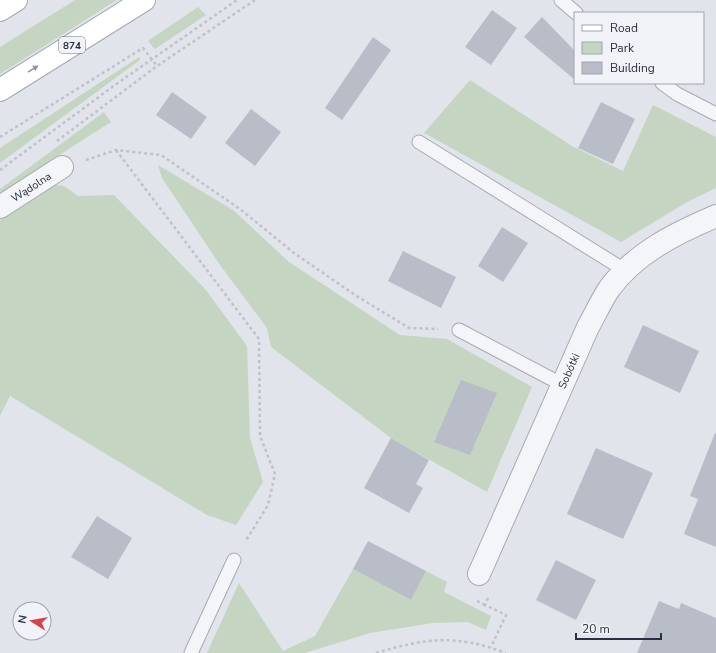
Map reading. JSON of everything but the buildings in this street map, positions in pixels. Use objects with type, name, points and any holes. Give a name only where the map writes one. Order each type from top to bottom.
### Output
[{"type":"main road","points":[[0,10],[16,0]]},
{"type":"main road","name":"874","points":[[0,90],[144,0]]},
{"type":"street","name":"Wądolna","points":[[0,207],[62,167]]},
{"type":"street","name":"Sobótki","points":[[479,574],[588,327],[609,289],[649,250],[673,234],[716,216]]},
{"type":"lane","points":[[561,0],[575,12]]},
{"type":"lane","points":[[663,84],[677,94],[716,114]]},
{"type":"lane","points":[[419,142],[626,271]]},
{"type":"lane","points":[[459,330],[563,385]]},
{"type":"lane","points":[[191,653],[234,560]]},
{"type":"path","points":[[0,170],[151,59],[237,0]]},
{"type":"path","points":[[53,144],[157,66],[255,0]]},
{"type":"path","points":[[0,137],[143,48],[157,66]]},
{"type":"path","points":[[62,167],[116,150],[161,155],[240,209],[294,253],[355,295],[409,328],[459,330]]},
{"type":"path","points":[[116,150],[259,339],[260,436],[275,474],[268,505],[234,560]]},
{"type":"path","points":[[491,647],[503,621]]},
{"type":"path","points":[[376,653],[408,644],[433,640],[457,640],[491,647],[506,653]]},
{"type":"green space","points":[[75,0],[117,0],[0,74],[0,47]]},
{"type":"green space","points":[[198,7],[206,15],[155,49],[148,41]]},
{"type":"green space","points":[[139,57],[140,60],[0,163],[0,148]]},
{"type":"green space","points":[[470,80],[572,146],[623,171],[653,105],[716,137],[716,188],[687,202],[621,242],[424,133]]},
{"type":"green space","points":[[104,112],[111,122],[0,193],[0,189]]},
{"type":"green space","points":[[158,165],[233,210],[289,262],[400,335],[447,339],[532,387],[487,492],[391,438],[271,347],[267,328],[220,265],[162,178]]},
{"type":"green space","points":[[55,185],[64,186],[78,196],[114,195],[205,289],[247,346],[250,438],[263,482],[236,525],[207,515],[10,396],[0,416],[0,220]]},
{"type":"green space","points":[[353,569],[411,600],[426,571],[447,582],[444,592],[491,616],[486,630],[468,622],[433,623],[370,633],[305,653],[207,653],[239,583],[283,651],[315,636]]}]
